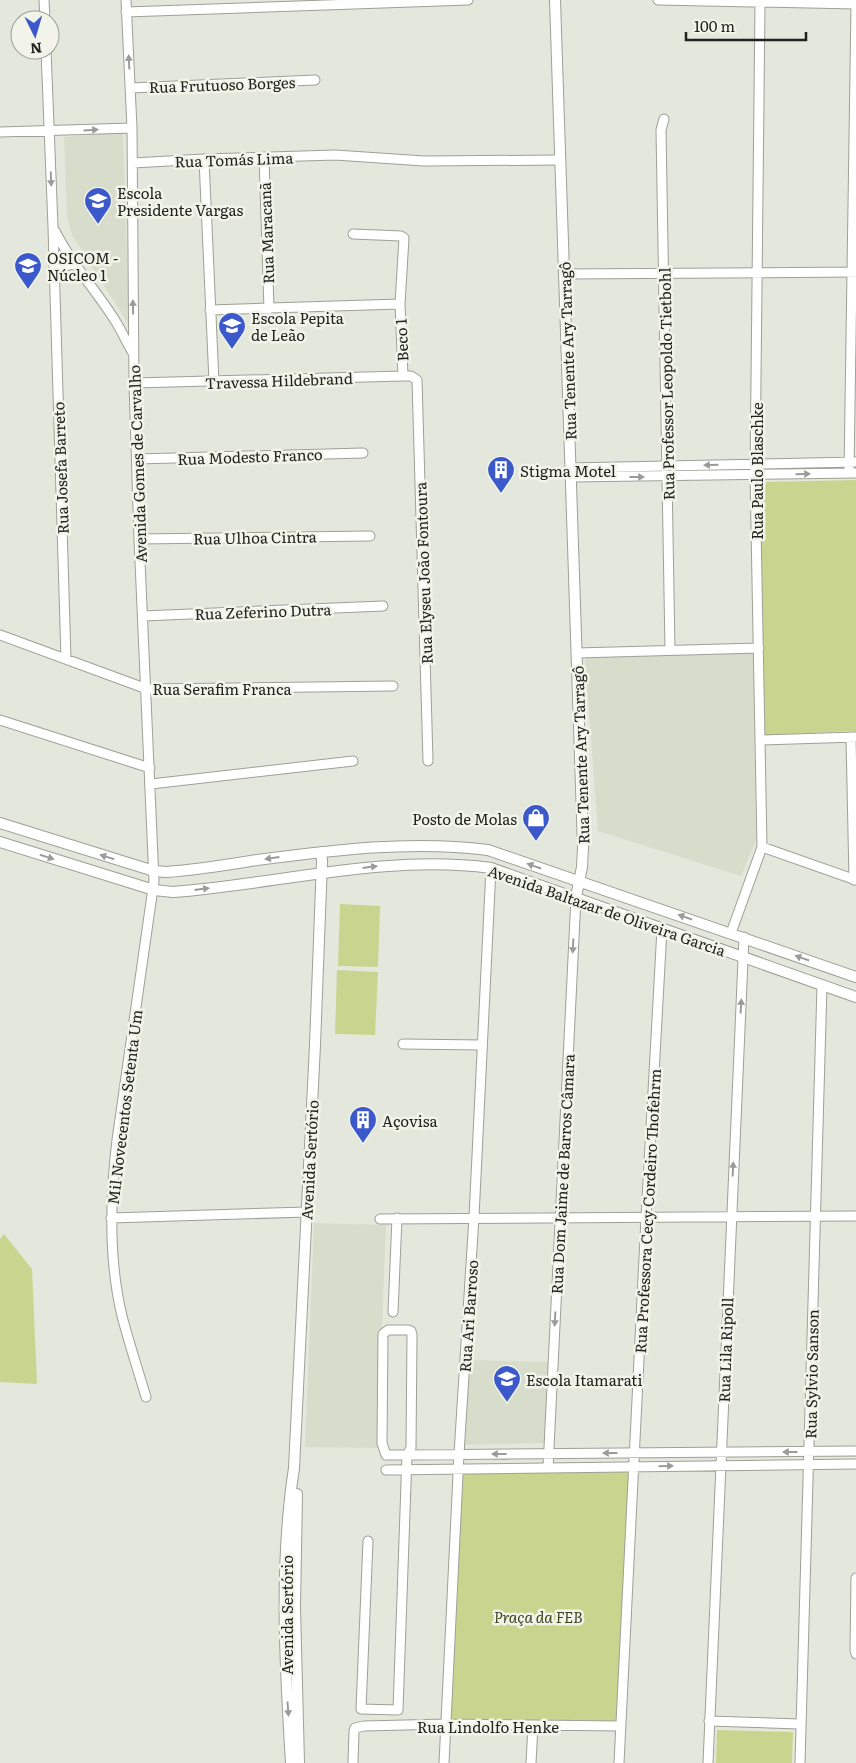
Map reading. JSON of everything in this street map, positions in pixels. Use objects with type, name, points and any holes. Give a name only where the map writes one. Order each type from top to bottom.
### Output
[{"type":"main road","name":"Rua Tenente Ary Tarragô","points":[[555,0],[583,848],[580,881]]},
{"type":"main road","name":"Avenida Baltazar de Oliveira Garcia","points":[[0,823],[154,871],[179,871],[321,852],[386,846],[458,846],[488,850],[856,976]]},
{"type":"main road","name":"Avenida Baltazar de Oliveira Garcia","points":[[0,842],[154,890],[172,892],[404,864],[491,868],[856,997]]},
{"type":"main road","name":"Avenida Sertório","points":[[291,1763],[283,1608],[288,1522],[294,1468],[307,1212],[321,852]]},
{"type":"main road","name":"Rua Dom Jaime de Barros Câmara","points":[[576,897],[580,881]]},
{"type":"main road","name":"Avenida Sertório","points":[[294,1468],[297,1495],[294,1608],[299,1763]]},
{"type":"street","points":[[126,0],[133,163],[134,356]]},
{"type":"street","points":[[126,12],[310,3],[468,0]]},
{"type":"street","points":[[570,473],[667,477],[852,473],[856,4],[658,0]]},
{"type":"street","name":"Rua Paulo Blaschke","points":[[731,933],[762,847],[755,474],[760,3]]},
{"type":"street","name":"Avenida Gomes de Carvalho","points":[[46,60],[53,228],[74,263],[116,322],[134,356],[139,539],[147,689],[154,890]]},
{"type":"street","name":"Rua Frutuoso Borges","points":[[130,88],[315,80]]},
{"type":"street","name":"Rua Professor Leopoldo Tietbohl","points":[[664,119],[661,130],[670,650]]},
{"type":"street","points":[[0,132],[50,132],[132,128]]},
{"type":"street","name":"Rua Tomás Lima","points":[[133,163],[335,155],[424,161],[560,160]]},
{"type":"street","name":"Rua Maracanã","points":[[264,158],[269,308]]},
{"type":"street","points":[[204,159],[214,382]]},
{"type":"street","name":"Rua Josefa Barreto","points":[[53,228],[66,659]]},
{"type":"street","name":"Beco 1","points":[[352,234],[401,236],[404,238],[400,304],[403,376]]},
{"type":"street","points":[[54,278],[64,267],[74,263]]},
{"type":"street","points":[[564,274],[854,272]]},
{"type":"street","points":[[210,310],[400,304]]},
{"type":"street","name":"Travessa Hildebrand","points":[[134,383],[403,376]]},
{"type":"street","name":"Rua Elyseu João Fontoura","points":[[403,376],[415,378],[418,386],[428,760]]},
{"type":"street","name":"Rua Modesto Franco","points":[[137,459],[363,453]]},
{"type":"street","points":[[570,473],[667,466],[852,462]]},
{"type":"street","name":"Rua Ulhoa Cintra","points":[[139,539],[370,536]]},
{"type":"street","name":"Rua Zeferino Dutra","points":[[143,616],[383,606]]},
{"type":"street","name":"Rua Serafim Franca","points":[[0,635],[147,689],[393,686]]},
{"type":"street","points":[[577,653],[759,648]]},
{"type":"street","points":[[0,720],[150,768]]},
{"type":"street","points":[[761,740],[854,737],[855,880],[762,847]]},
{"type":"street","points":[[151,784],[353,761]]},
{"type":"street","name":"Rua Ari Barroso","points":[[444,1763],[491,868]]},
{"type":"street","name":"Mil Novecentos Setenta Um","points":[[146,1398],[122,1316],[111,1218],[112,1185],[117,1140],[154,890]]},
{"type":"street","name":"Rua Dom Jaime de Barros Câmara","points":[[548,1468],[576,897]]},
{"type":"street","name":"Rua Professora Cecy Cordeiro Thofehrm","points":[[619,1763],[662,929]]},
{"type":"street","name":"Rua Lila Ripoll","points":[[708,1763],[744,937]]},
{"type":"street","name":"Rua Sylvio Sanson","points":[[800,1763],[822,985]]},
{"type":"street","points":[[403,1044],[482,1045]]},
{"type":"street","points":[[111,1218],[307,1212]]},
{"type":"street","points":[[380,1218],[856,1216]]},
{"type":"street","points":[[394,1312],[397,1218]]},
{"type":"street","points":[[368,1541],[362,1709],[398,1710],[407,1455],[411,1448],[412,1335],[411,1331],[408,1330],[388,1330],[383,1334],[382,1448],[386,1455],[407,1455],[548,1453],[856,1451]]},
{"type":"street","points":[[386,1470],[856,1464]]},
{"type":"street","points":[[856,1578],[856,1654]]},
{"type":"street","points":[[709,1721],[800,1724]]},
{"type":"street","name":"Rua Lindolfo Henke","points":[[353,1763],[353,1734],[355,1728],[364,1726],[446,1724],[621,1726]]},
{"type":"street","points":[[531,1763],[533,1726]]},
{"type":"shaded area","name":"Escola Presidente Vargas","points":[[123,132],[129,325],[72,235],[67,215],[64,137]]},
{"type":"shaded area","points":[[753,653],[756,840],[741,876],[598,831],[585,657]]},
{"type":"shaded area","points":[[314,1223],[386,1225],[377,1448],[305,1447]]},
{"type":"shaded area","name":"Escola Itamarati","points":[[470,1360],[550,1362],[544,1443],[465,1445]]},
{"type":"green space","points":[[856,480],[856,731],[765,735],[760,482]]},
{"type":"green space","points":[[340,904],[380,906],[378,967],[338,966]]},
{"type":"green space","points":[[337,970],[378,972],[375,1035],[335,1034]]},
{"type":"green space","points":[[4,1234],[32,1269],[37,1384],[0,1382],[0,1239]]},
{"type":"green space","name":"Praça da FEB","points":[[463,1470],[629,1471],[616,1721],[449,1720]]},
{"type":"green space","points":[[717,1730],[793,1732],[792,1763],[716,1763]]},
{"type":"place","name":"Escola Presidente Vargas","points":[[98,225]]},
{"type":"place","name":"OSICOM - Núcleo 1","points":[[28,290]]},
{"type":"place","name":"Escola Pepita de Leão","points":[[232,350]]},
{"type":"place","name":"Stigma Motel","points":[[501,494]]},
{"type":"place","name":"Posto de Molas","points":[[536,842]]},
{"type":"place","name":"Açovisa","points":[[363,1144]]},
{"type":"place","name":"Escola Itamarati","points":[[507,1403]]}]
